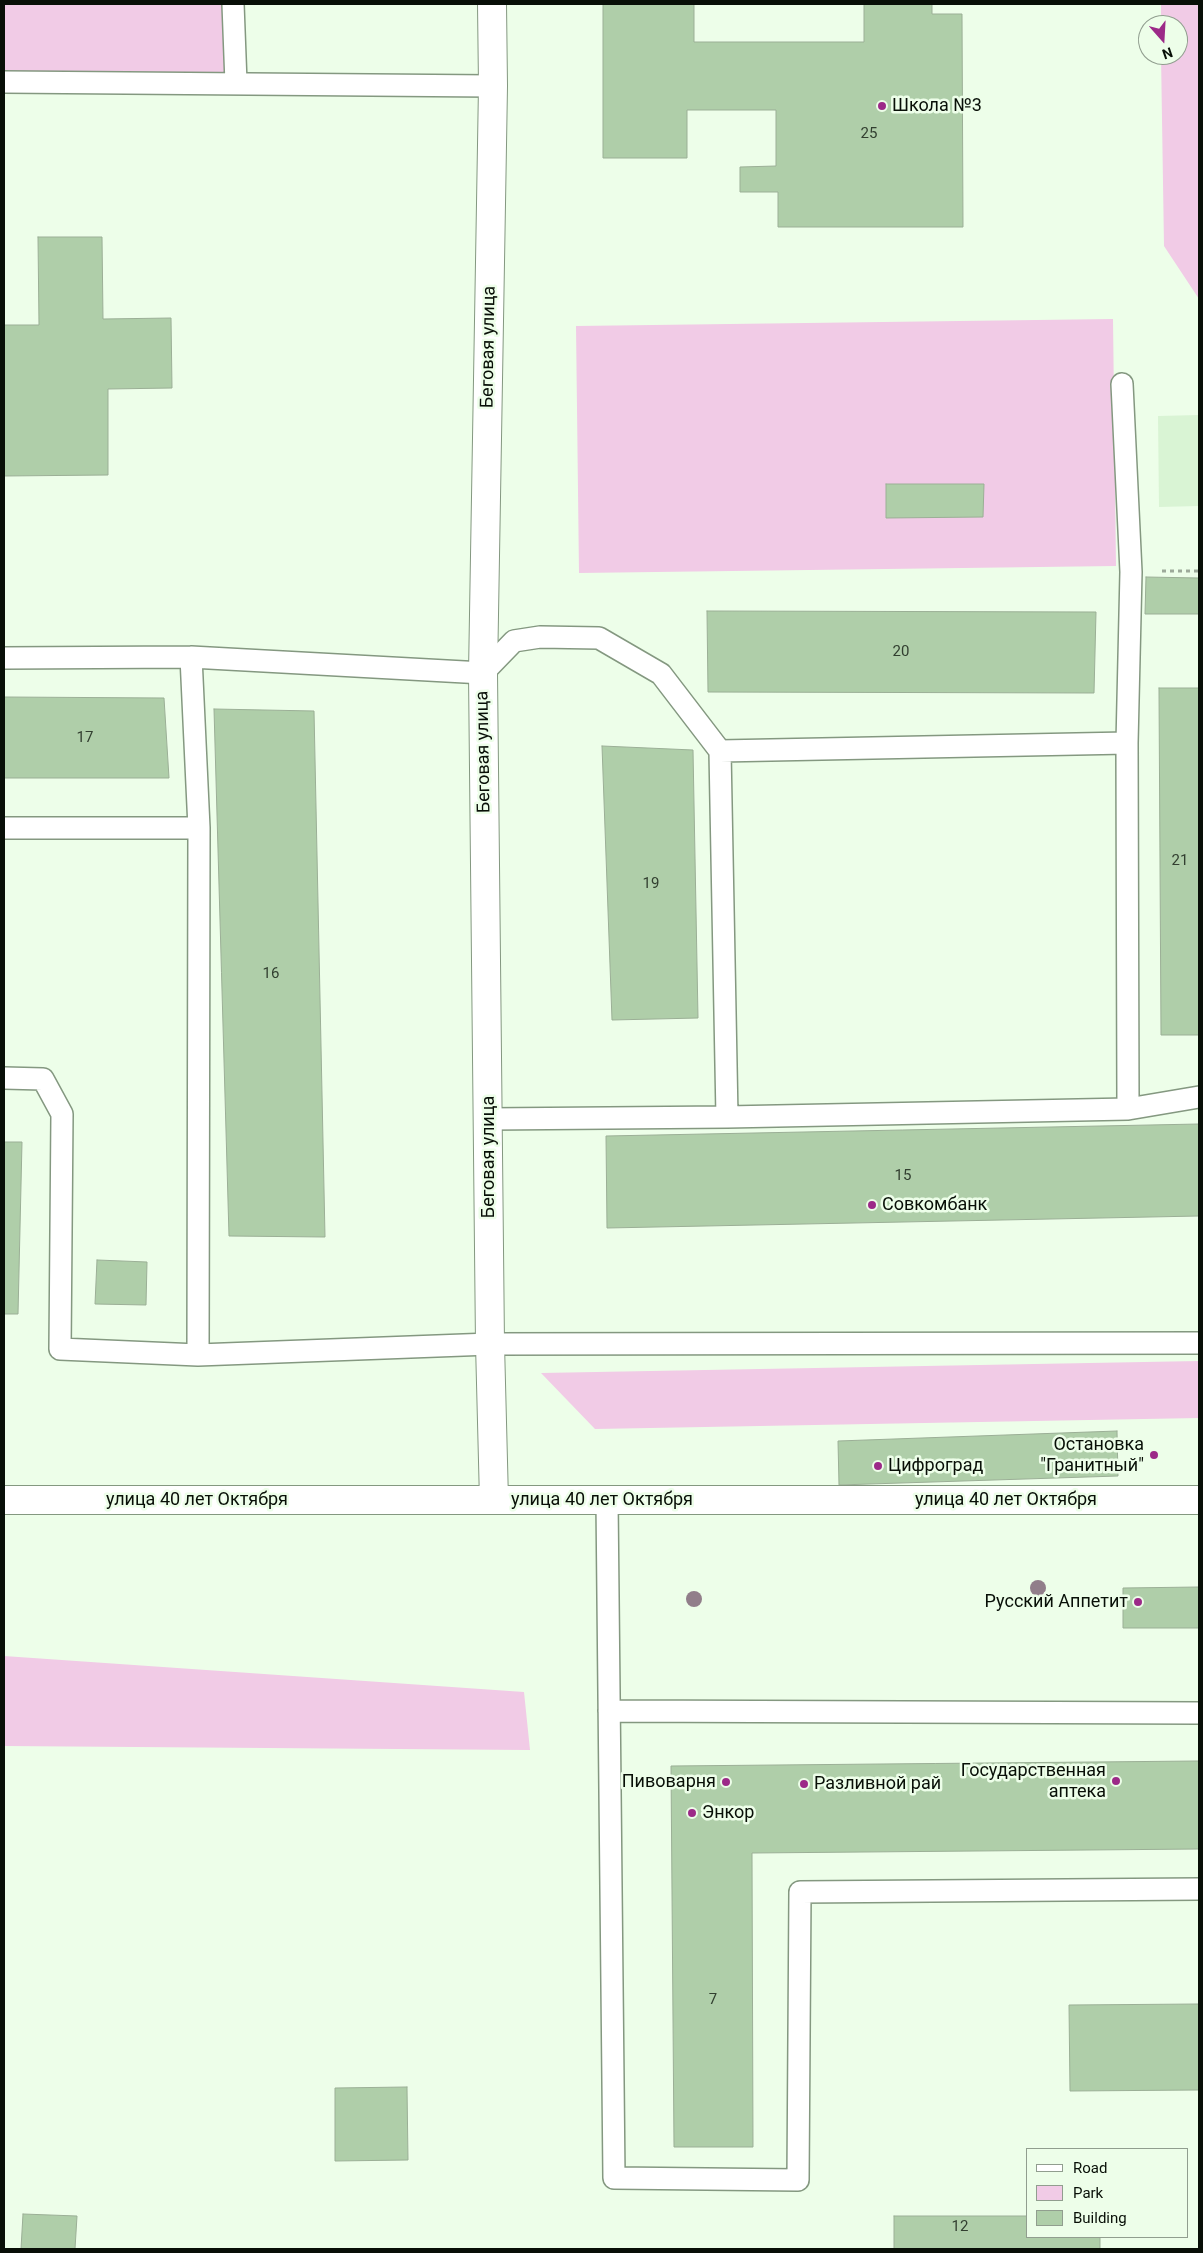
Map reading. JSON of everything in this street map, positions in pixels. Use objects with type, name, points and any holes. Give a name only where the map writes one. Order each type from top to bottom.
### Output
[{"type":"street","name":"Беговая улица","points":[[492,4],[493,86],[483,673],[490,1344],[494,1500]]},
{"type":"street","name":"улица 40 лет Октября","points":[[4,1500],[1199,1500]]},
{"type":"lane","points":[[233,4],[236,83]]},
{"type":"lane","points":[[4,82],[493,86]]},
{"type":"lane","points":[[1122,384],[1131,572],[1127,743],[1128,1110]]},
{"type":"lane","points":[[4,658],[191,657],[483,673],[514,641],[540,637],[599,638],[661,674],[720,751],[727,1117]]},
{"type":"lane","points":[[191,657],[199,828],[198,1355]]},
{"type":"lane","points":[[720,751],[1127,743]]},
{"type":"lane","points":[[4,828],[199,828]]},
{"type":"lane","points":[[4,1078],[43,1079],[62,1114],[60,1349],[198,1355],[490,1344],[1199,1342]]},
{"type":"lane","points":[[488,1119],[1128,1110],[1199,1097]]},
{"type":"lane","points":[[607,1500],[614,2178],[798,2180],[800,1892],[1199,1889]]},
{"type":"lane","points":[[609,1711],[1199,1713]]},
{"type":"path","points":[[1131,572],[1199,570]]},
{"type":"shaded area","points":[[1199,415],[1199,506],[1159,507],[1158,416]]},
{"type":"green space","points":[[4,4],[233,4],[236,83],[4,82]]},
{"type":"green space","points":[[1161,4],[1199,4],[1199,299],[1164,246],[1161,65],[1188,65],[1188,15],[1161,15]]},
{"type":"green space","points":[[1113,319],[1116,566],[579,573],[576,326]]},
{"type":"green space","points":[[1199,1361],[1199,1418],[595,1429],[541,1373]]},
{"type":"green space","points":[[4,1656],[524,1692],[530,1750],[4,1746]]},
{"type":"building","points":[[603,4],[694,4],[694,42],[864,42],[864,4],[932,4],[932,14],[962,14],[963,227],[778,227],[778,192],[740,192],[740,167],[776,166],[776,110],[687,110],[687,158],[603,158]]},
{"type":"building","points":[[38,237],[102,237],[103,319],[171,318],[172,388],[108,389],[108,475],[4,476],[4,325],[39,325]]},
{"type":"building","points":[[886,484],[984,484],[983,517],[886,518]]},
{"type":"building","points":[[1146,577],[1199,578],[1199,614],[1145,614]]},
{"type":"building","points":[[707,611],[1096,612],[1094,693],[708,692]]},
{"type":"building","points":[[1159,688],[1199,688],[1199,1035],[1161,1035]]},
{"type":"building","points":[[4,697],[164,698],[169,778],[4,778]]},
{"type":"building","points":[[214,709],[314,711],[325,1237],[229,1236]]},
{"type":"building","points":[[602,746],[693,750],[698,1018],[612,1020]]},
{"type":"building","points":[[1199,1124],[1199,1216],[607,1228],[606,1136]]},
{"type":"building","points":[[4,1142],[22,1142],[18,1314],[4,1314]]},
{"type":"building","points":[[97,1260],[147,1262],[146,1305],[95,1304]]},
{"type":"building","points":[[1117,1431],[1118,1476],[839,1485],[838,1441]]},
{"type":"building","points":[[1199,1587],[1199,1628],[1123,1628],[1123,1588]]},
{"type":"building","points":[[1199,1761],[1199,1849],[752,1853],[753,2147],[674,2147],[671,1766]]},
{"type":"building","points":[[1199,2004],[1199,2090],[1070,2091],[1069,2005]]},
{"type":"building","points":[[407,2087],[408,2160],[335,2161],[335,2088]]},
{"type":"building","points":[[23,2214],[77,2216],[75,2249],[21,2249]]},
{"type":"building","points":[[894,2216],[1026,2216],[1026,2238],[1100,2238],[1100,2249],[894,2249]]},
{"type":"place","name":"Школа №3","points":[[882,106]]},
{"type":"place","name":"Совкомбанк","points":[[872,1205]]},
{"type":"place","name":"Остановка \"Гранитный\"","points":[[1154,1455]]},
{"type":"place","name":"Цифроград","points":[[878,1466]]},
{"type":"place","name":"Русский Аппетит","points":[[1138,1602]]},
{"type":"place","name":"Государственная аптека","points":[[1116,1781]]},
{"type":"place","name":"Пивоварня","points":[[726,1782]]},
{"type":"place","name":"Разливной рай","points":[[804,1784]]},
{"type":"place","name":"Энкор","points":[[692,1813]]}]
